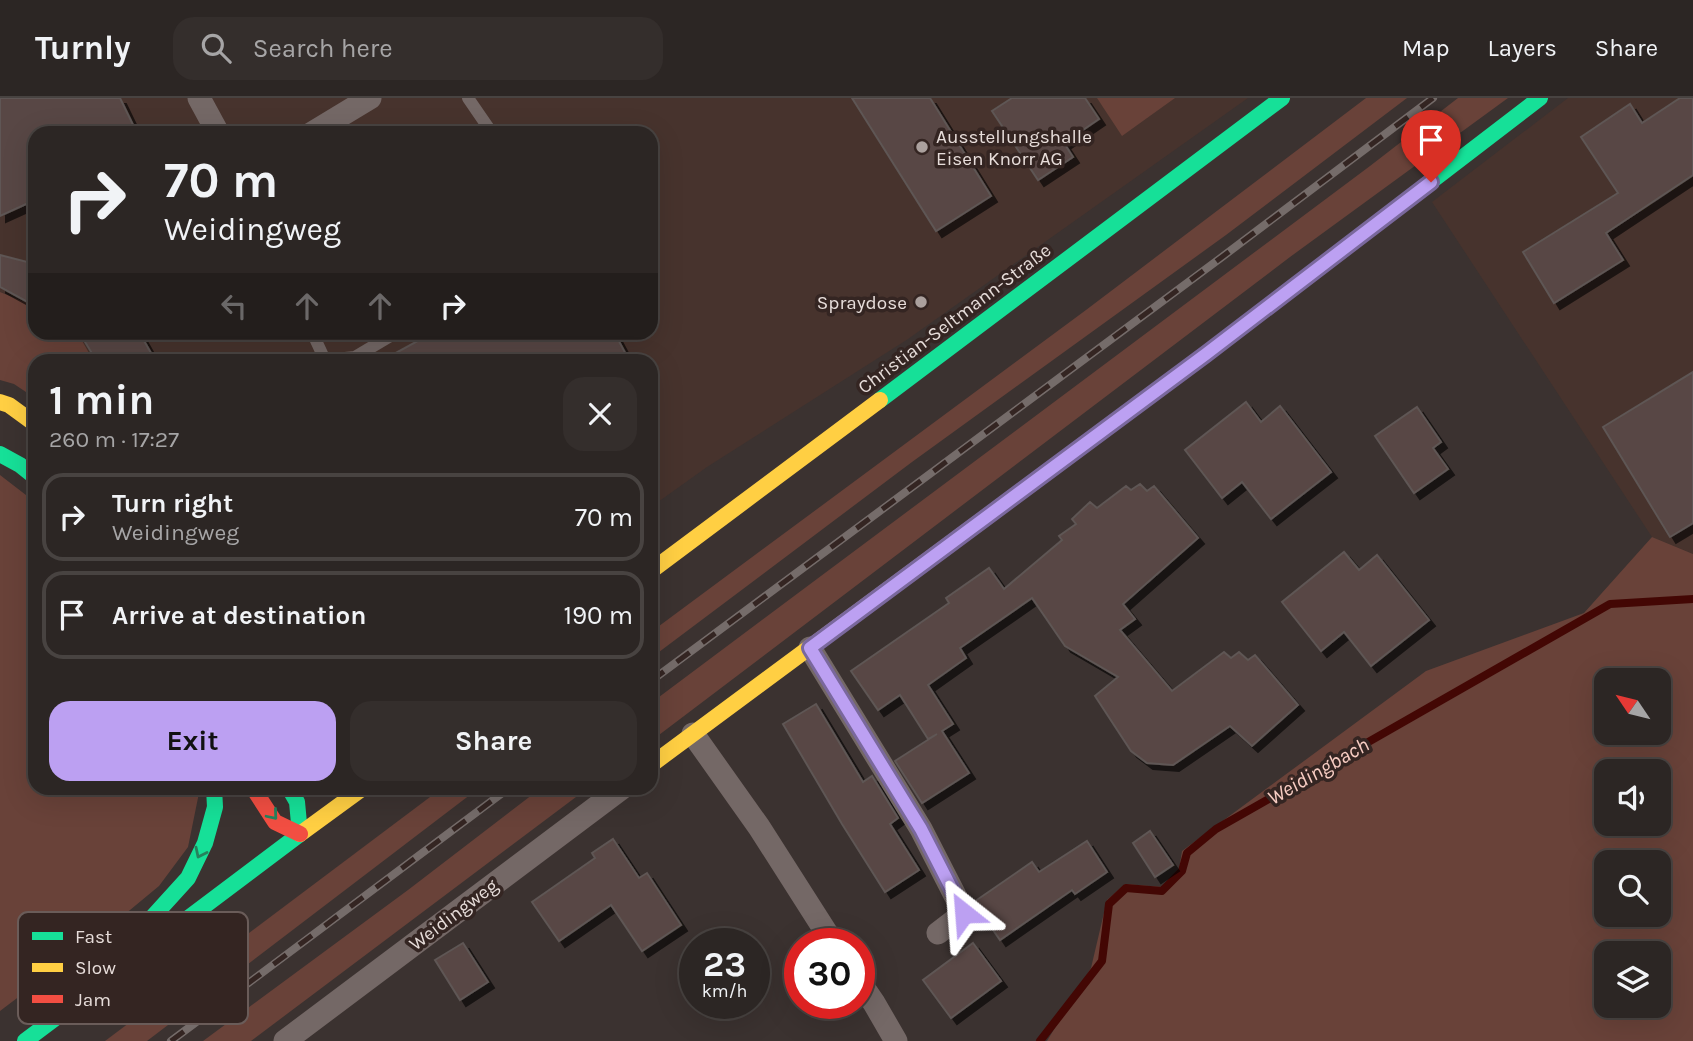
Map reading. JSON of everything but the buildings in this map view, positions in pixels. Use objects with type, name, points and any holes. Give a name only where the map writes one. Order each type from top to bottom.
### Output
[{"type":"main road","name":"Christian-Seltmann-Straße","points":[[658,566],[1282,98]]},
{"type":"main road","points":[[658,760],[1206,354],[1540,98]]},
{"type":"main road","points":[[0,402],[28,419]]},
{"type":"main road","points":[[0,454],[28,471]]},
{"type":"main road","points":[[156,912],[188,877],[205,843],[215,807],[214,795]]},
{"type":"main road","points":[[258,795],[275,821],[300,834]]},
{"type":"main road","points":[[293,795],[297,802],[300,834]]},
{"type":"main road","points":[[197,912],[353,795]]},
{"type":"main road","points":[[25,1041],[48,1024]]},
{"type":"street","points":[[199,98],[215,126]]},
{"type":"street","points":[[324,126],[370,98]]},
{"type":"street","points":[[810,648],[921,829],[964,913],[938,933]]},
{"type":"street","points":[[693,734],[759,827],[823,928]]},
{"type":"street","name":"Weidingweg","points":[[285,1041],[613,795]]},
{"type":"street","points":[[875,1005],[896,1041]]},
{"type":"lane","points":[[468,98],[487,126]]},
{"type":"lane","points":[[360,354],[384,340]]},
{"type":"shaded area","points":[[0,98],[1248,98],[908,339],[707,467],[658,502],[658,354],[83,354],[71,340],[658,340],[658,126],[28,126],[28,303],[0,292]]},
{"type":"shaded area","points":[[1097,98],[1175,98],[1122,136]]},
{"type":"shaded area","points":[[1366,98],[1407,98],[1226,235],[912,462],[658,653],[658,627],[1086,310]]},
{"type":"shaded area","points":[[1458,98],[1508,98],[1290,257],[658,736],[658,698]]},
{"type":"shaded area","points":[[1568,98],[1693,98],[1693,554],[1652,537],[1432,202]]},
{"type":"shaded area","points":[[0,292],[28,303],[28,340],[82,340],[90,354],[28,354],[28,393],[14,384],[0,380]]},
{"type":"shaded area","points":[[0,475],[28,497],[28,795],[199,795],[188,847],[159,886],[128,912],[18,912],[18,997],[0,1011]]},
{"type":"shaded area","points":[[1652,537],[1693,554],[1693,1041],[1047,1041],[1091,968],[1107,900],[1125,884],[1163,887],[1179,870],[1182,851],[1426,671],[1584,613]]},
{"type":"shaded area","points":[[433,795],[470,795],[248,964],[248,934]]},
{"type":"shaded area","points":[[532,795],[579,795],[251,1041],[203,1041],[226,1024],[248,1024],[248,1008]]},
{"type":"shaded area","points":[[128,1024],[169,1024],[147,1041],[105,1041]]},
{"type":"waterway","name":"Weidingbach","points":[[1040,1041],[1102,961],[1109,904],[1126,888],[1162,891],[1182,871],[1187,853],[1216,829],[1610,604],[1693,599]]},
{"type":"railway","points":[[658,676],[1433,98]]},
{"type":"railway","points":[[248,983],[500,795]]},
{"type":"railway","points":[[171,1041],[194,1024]]},
{"type":"traffic: fast","points":[[880,400],[1282,98]]},
{"type":"traffic: fast","points":[[1110,425],[1540,98]]},
{"type":"traffic: fast","points":[[0,454],[28,471]]},
{"type":"traffic: fast","points":[[157,912],[188,878],[205,843],[215,807],[214,795]]},
{"type":"traffic: fast","points":[[293,795],[297,802],[300,834]]},
{"type":"traffic: fast","points":[[196,912],[300,834]]},
{"type":"traffic: fast","points":[[25,1041],[48,1024]]},
{"type":"traffic: slow","points":[[658,566],[880,400]]},
{"type":"traffic: slow","points":[[0,402],[28,419]]},
{"type":"traffic: slow","points":[[658,760],[1110,425]]},
{"type":"traffic: slow","points":[[300,834],[353,795]]},
{"type":"traffic: jam","points":[[258,795],[275,822],[300,834]]},
{"type":"place","name":"Ausstellungshalle Eisen Knorr AG","points":[[922,147]]},
{"type":"place","name":"Spraydose","points":[[921,302]]},
{"type":"route","points":[[964,913],[921,829],[810,648],[1206,354],[1431,182]]}]
